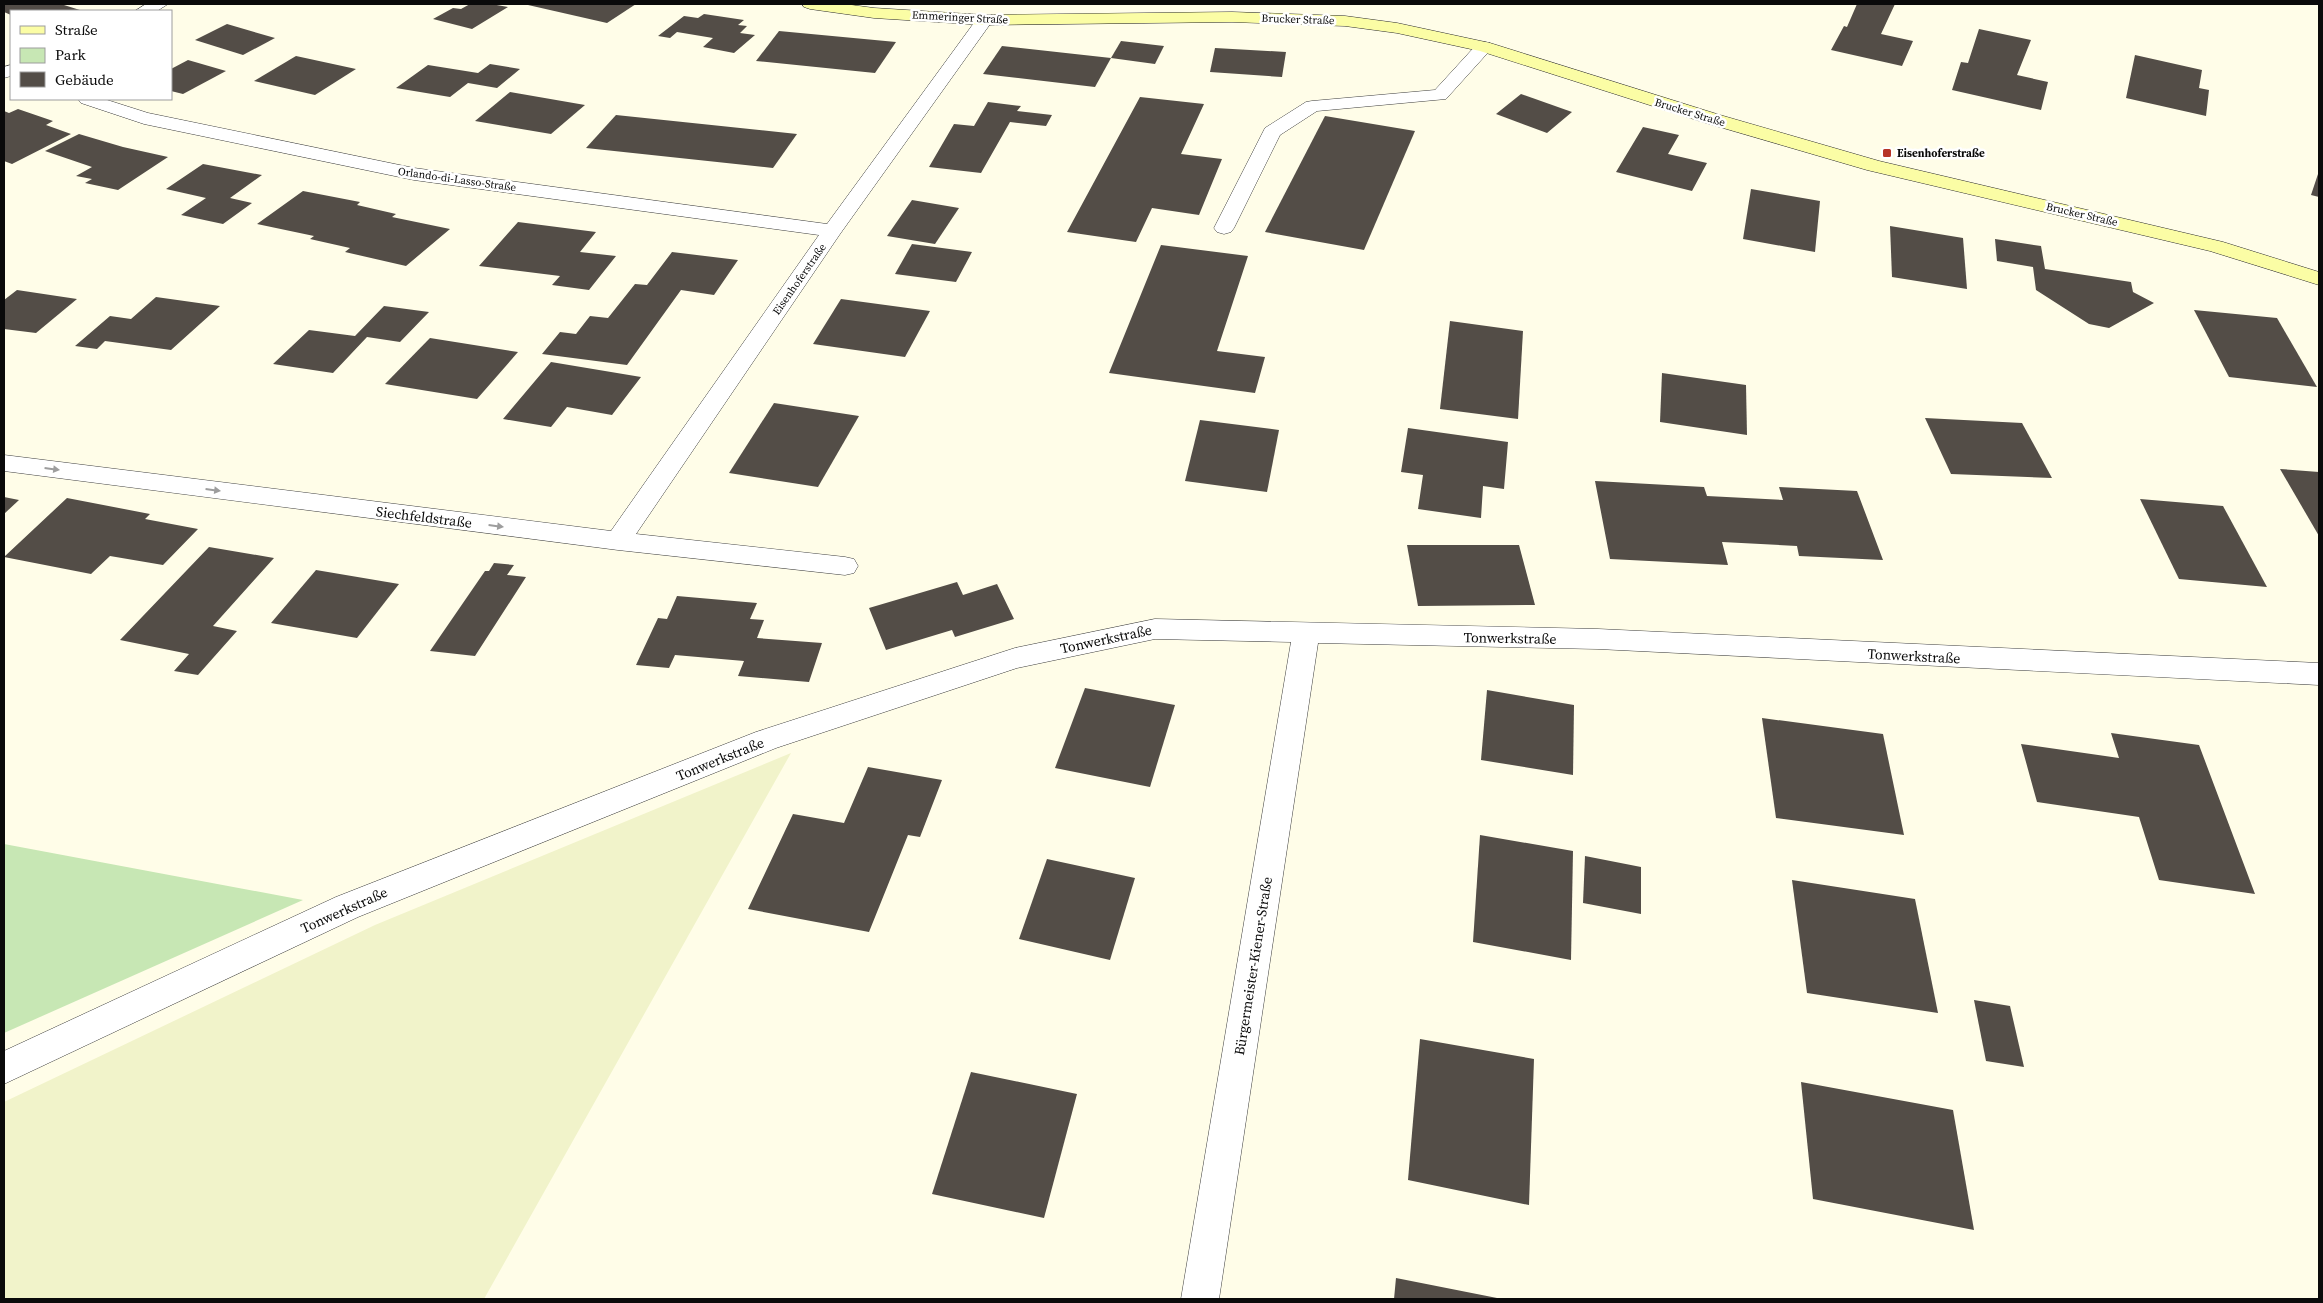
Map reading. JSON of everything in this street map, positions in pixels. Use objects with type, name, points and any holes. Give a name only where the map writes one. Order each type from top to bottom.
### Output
[{"type":"street","points":[[146,10],[160,4]]},
{"type":"street","name":"Emmeringer Straße","points":[[810,4],[874,12],[984,20],[1051,20]]},
{"type":"street","name":"Brucker Straße","points":[[1051,20],[1232,17],[1344,21],[1397,28],[1484,47],[1713,119],[1866,164],[2216,246],[2319,279]]},
{"type":"street","name":"Eisenhoferstraße","points":[[618,541],[832,231],[984,20]]},
{"type":"street","points":[[1224,228],[1272,132],[1312,106],[1440,95],[1484,47]]},
{"type":"street","name":"Orlando-di-Lasso-Straße","points":[[90,100],[144,118],[414,174],[832,231]]},
{"type":"street","name":"Siechfeldstraße","points":[[4,463],[618,541],[845,566]]},
{"type":"street","name":"Tonwerkstraße","points":[[4,1068],[347,907],[766,740],[1016,658],[1155,628],[1306,634],[1607,640],[2319,674]]},
{"type":"street","name":"Bürgermeister-Kiener-Straße","points":[[1200,1299],[1306,634]]},
{"type":"green space","points":[[791,753],[484,1299],[4,1299],[4,1102],[375,925]]},
{"type":"green space","points":[[4,844],[303,900],[4,1033]]},
{"type":"building","points":[[4,4],[66,4],[64,5],[80,10],[10,10],[10,15],[4,12]]},
{"type":"building","points":[[470,4],[491,4],[508,7],[472,29],[433,19],[453,8],[461,9]]},
{"type":"building","points":[[636,4],[607,23],[528,5]]},
{"type":"building","points":[[1857,4],[1895,4],[1881,34],[1913,41],[1902,66],[1831,50],[1844,26],[1847,27]]},
{"type":"building","points":[[704,14],[744,20],[738,25],[747,26],[740,33],[755,35],[734,53],[703,47],[713,38],[677,32],[670,38],[658,36],[684,16],[698,18]]},
{"type":"building","points":[[227,24],[275,38],[243,55],[195,40]]},
{"type":"building","points":[[1979,29],[2031,40],[2017,75],[2048,82],[2041,110],[1952,90],[1961,62],[1968,63]]},
{"type":"building","points":[[779,31],[896,42],[875,73],[756,61]]},
{"type":"building","points":[[1121,41],[1164,46],[1155,64],[1111,58]]},
{"type":"building","points":[[1002,46],[1111,58],[1095,87],[983,74]]},
{"type":"building","points":[[1215,48],[1286,52],[1282,77],[1210,72]]},
{"type":"building","points":[[2135,55],[2202,70],[2199,88],[2209,90],[2206,116],[2126,98]]},
{"type":"building","points":[[296,56],[356,69],[315,95],[254,81]]},
{"type":"building","points":[[188,60],[226,71],[183,94],[172,91],[172,68]]},
{"type":"building","points":[[490,64],[520,69],[497,88],[468,83],[450,97],[396,88],[428,65],[478,73]]},
{"type":"building","points":[[510,92],[585,105],[551,134],[475,121]]},
{"type":"building","points":[[1521,94],[1572,112],[1547,133],[1496,114]]},
{"type":"building","points":[[1140,97],[1204,104],[1181,154],[1222,159],[1199,215],[1152,208],[1136,242],[1067,232]]},
{"type":"building","points":[[988,102],[1021,106],[1017,111],[1052,115],[1046,126],[1010,122],[981,173],[929,167],[954,124],[974,126]]},
{"type":"building","points":[[18,109],[53,121],[46,125],[71,134],[12,164],[4,161],[4,111],[9,113]]},
{"type":"building","points":[[616,115],[797,134],[773,168],[586,148]]},
{"type":"building","points":[[1325,116],[1415,131],[1364,250],[1265,232]]},
{"type":"building","points":[[1643,127],[1679,135],[1668,154],[1707,163],[1692,191],[1616,172]]},
{"type":"building","points":[[79,134],[123,147],[168,157],[118,190],[85,183],[92,179],[76,176],[92,167],[45,151]]},
{"type":"building","points":[[203,164],[262,175],[230,198],[252,203],[223,224],[181,215],[206,198],[166,189]]},
{"type":"building","points":[[2319,171],[2319,197],[2311,195]]},
{"type":"building","points":[[1751,189],[1820,201],[1815,252],[1743,239]]},
{"type":"building","points":[[303,191],[360,202],[357,205],[396,214],[392,217],[450,229],[406,266],[345,252],[350,248],[310,239],[314,236],[257,224]]},
{"type":"building","points":[[912,200],[959,208],[935,244],[887,236]]},
{"type":"building","points":[[518,222],[596,232],[580,252],[616,256],[589,290],[552,285],[560,276],[479,266]]},
{"type":"building","points":[[1890,226],[1963,238],[1967,289],[1892,277]]},
{"type":"building","points":[[1995,239],[2041,246],[2045,269],[2131,282],[2133,292],[2154,303],[2109,328],[2089,324],[2036,290],[2033,267],[1997,261]]},
{"type":"building","points":[[912,244],[972,252],[956,282],[895,274]]},
{"type":"building","points":[[1161,245],[1248,256],[1217,351],[1265,357],[1255,393],[1109,373]]},
{"type":"building","points":[[672,252],[738,260],[714,295],[681,290],[627,365],[542,354],[560,332],[576,334],[590,316],[608,318],[635,284],[647,285]]},
{"type":"building","points":[[17,290],[77,299],[36,333],[4,329],[4,300]]},
{"type":"building","points":[[156,297],[220,306],[171,350],[105,341],[97,349],[75,346],[110,316],[131,319]]},
{"type":"building","points":[[841,299],[930,311],[905,357],[813,344]]},
{"type":"building","points":[[384,306],[429,312],[400,342],[367,337],[333,373],[273,364],[309,330],[355,336]]},
{"type":"building","points":[[2194,310],[2277,318],[2317,387],[2229,377]]},
{"type":"building","points":[[1450,321],[1523,331],[1518,419],[1440,409]]},
{"type":"building","points":[[430,338],[518,352],[477,399],[385,384]]},
{"type":"building","points":[[551,362],[641,377],[612,415],[567,407],[551,427],[503,419]]},
{"type":"building","points":[[1662,373],[1746,385],[1747,435],[1660,422]]},
{"type":"building","points":[[774,403],[859,416],[818,487],[729,473]]},
{"type":"building","points":[[1925,418],[2022,423],[2052,478],[1951,474]]},
{"type":"building","points":[[1200,420],[1279,430],[1267,492],[1185,481]]},
{"type":"building","points":[[1408,428],[1508,442],[1504,489],[1483,486],[1481,518],[1418,509],[1423,475],[1401,472]]},
{"type":"building","points":[[2280,469],[2319,472],[2319,536]]},
{"type":"building","points":[[1595,481],[1704,487],[1707,496],[1783,500],[1779,487],[1857,491],[1883,560],[1799,556],[1797,546],[1722,542],[1728,565],[1610,559]]},
{"type":"building","points":[[4,497],[19,500],[4,514]]},
{"type":"building","points":[[67,498],[150,514],[145,519],[198,529],[163,565],[110,556],[91,574],[4,557]]},
{"type":"building","points":[[2140,499],[2223,506],[2267,587],[2179,579]]},
{"type":"building","points":[[1407,545],[1519,545],[1535,605],[1418,606]]},
{"type":"building","points":[[209,547],[274,558],[213,626],[237,631],[198,675],[174,671],[189,654],[120,640]]},
{"type":"building","points":[[494,563],[514,565],[507,575],[526,577],[475,656],[430,651],[485,571],[489,571]]},
{"type":"building","points":[[316,570],[399,584],[357,638],[271,623]]},
{"type":"building","points":[[957,582],[963,595],[997,584],[1014,619],[955,637],[952,630],[886,650],[869,608]]},
{"type":"building","points":[[677,596],[757,603],[750,619],[764,620],[757,638],[822,643],[809,682],[738,676],[744,661],[675,655],[669,668],[636,665],[658,618],[667,619]]},
{"type":"building","points":[[1085,688],[1175,705],[1150,787],[1055,768]]},
{"type":"building","points":[[1487,690],[1574,705],[1573,775],[1481,760]]},
{"type":"building","points":[[1762,718],[1883,734],[1904,835],[1776,818]]},
{"type":"building","points":[[2111,733],[2199,745],[2255,894],[2159,880],[2139,817],[2037,802],[2021,744],[2119,758]]},
{"type":"building","points":[[868,767],[942,780],[920,837],[908,835],[869,932],[748,909],[793,814],[844,823]]},
{"type":"building","points":[[1480,835],[1573,851],[1571,960],[1473,942]]},
{"type":"building","points":[[1585,856],[1641,867],[1641,914],[1583,903]]},
{"type":"building","points":[[1047,859],[1135,878],[1110,960],[1019,939]]},
{"type":"building","points":[[1792,880],[1915,899],[1938,1013],[1807,993]]},
{"type":"building","points":[[1974,1000],[2010,1006],[2024,1067],[1986,1061]]},
{"type":"building","points":[[1420,1039],[1534,1059],[1529,1205],[1408,1180]]},
{"type":"building","points":[[971,1072],[1077,1094],[1044,1218],[932,1194]]},
{"type":"building","points":[[1801,1082],[1953,1110],[1974,1230],[1813,1199]]},
{"type":"building","points":[[1396,1278],[1497,1298],[1497,1299],[1394,1299]]},
{"type":"place","name":"Eisenhoferstraße","points":[[1887,153]]}]
